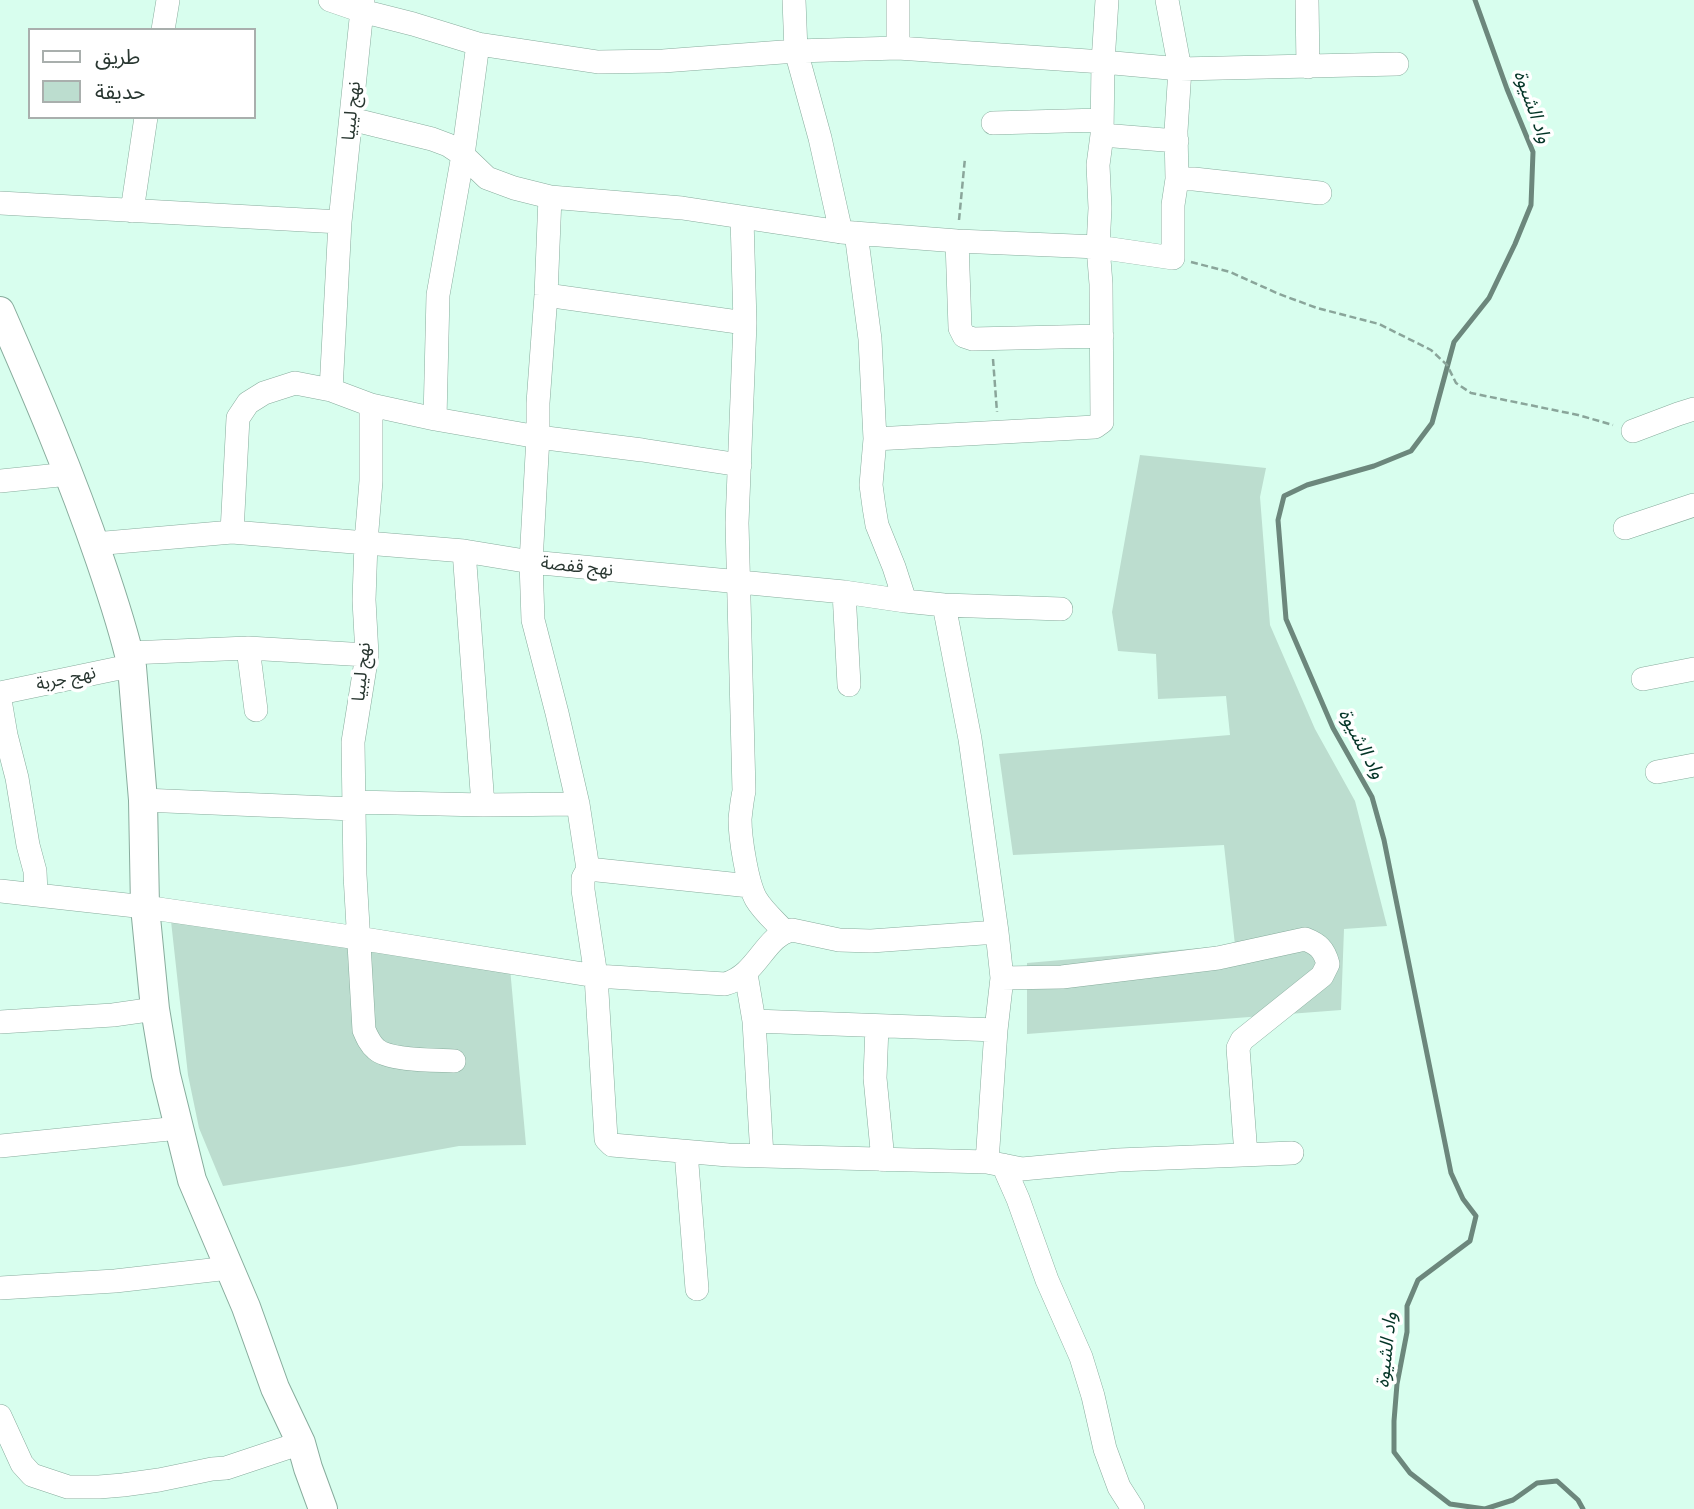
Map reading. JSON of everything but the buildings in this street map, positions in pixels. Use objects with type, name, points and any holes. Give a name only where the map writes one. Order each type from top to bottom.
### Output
[{"type":"main road","points":[[2,323],[69,474],[121,622],[131,660],[142,800],[145,907],[155,1009],[166,1075],[192,1180],[246,1307],[275,1388],[301,1443],[323,1509]]},
{"type":"street","points":[[163,28],[168,0]]},
{"type":"street","points":[[330,0],[363,6],[478,44],[598,62],[898,48],[1180,69],[1397,64]]},
{"type":"street","points":[[794,0],[796,51],[848,233],[870,339],[875,439],[871,485],[877,525],[905,601]]},
{"type":"street","points":[[898,0],[898,48]]},
{"type":"street","points":[[875,439],[1095,427],[1102,422],[1098,165],[1107,0]]},
{"type":"street","points":[[351,119],[448,145],[488,178],[551,197],[682,208],[848,233],[1098,247],[1173,258],[1180,69],[1167,0]]},
{"type":"street","points":[[1307,0],[1308,66]]},
{"type":"street","name":"نهج ليبيا","points":[[331,390],[340,222],[363,6]]},
{"type":"street","points":[[435,419],[438,295],[463,155],[478,44]]},
{"type":"street","points":[[132,211],[146,119]]},
{"type":"street","points":[[993,123],[1101,128],[1177,141]]},
{"type":"street","points":[[1177,179],[1320,193]]},
{"type":"street","points":[[551,197],[531,562],[534,626],[578,804],[587,869],[583,878],[583,890],[596,976],[606,1139],[612,1145],[686,1152],[995,1163],[1022,1169],[1118,1160],[1292,1153]]},
{"type":"street","points":[[0,203],[340,222]]},
{"type":"street","points":[[742,218],[745,323],[737,523],[744,792],[740,818],[741,838],[750,886],[761,907],[785,932]]},
{"type":"street","points":[[957,241],[960,328],[964,335],[973,339],[1102,337]]},
{"type":"street","points":[[546,295],[745,323]]},
{"type":"street","points":[[232,532],[239,418],[248,403],[264,393],[295,383],[331,390],[370,405],[435,419],[538,437],[740,465]]},
{"type":"street","name":"نهج ليبيا","points":[[370,405],[371,481],[364,600],[367,655],[353,742],[358,938],[364,1030],[377,1051],[391,1056],[454,1061]]},
{"type":"street","points":[[1633,431],[1694,409]]},
{"type":"street","points":[[0,481],[69,474]]},
{"type":"street","points":[[1625,528],[1694,505]]},
{"type":"street","name":"نهج قفصة","points":[[94,544],[232,532],[464,551],[531,562],[844,592],[944,605],[1061,609]]},
{"type":"street","points":[[464,551],[483,805]]},
{"type":"street","points":[[844,592],[849,685]]},
{"type":"street","points":[[944,605],[970,739],[1002,978],[996,1030],[995,1163],[1018,1199],[1047,1280],[1081,1357],[1105,1449],[1119,1487],[1133,1509]]},
{"type":"street","points":[[248,648],[256,710]]},
{"type":"street","name":"نهج جربة","points":[[0,693],[116,669],[131,660],[248,648],[367,655]]},
{"type":"street","points":[[1643,679],[1694,669]]},
{"type":"street","points":[[0,700],[17,778],[27,845],[35,871],[36,894]]},
{"type":"street","points":[[1657,772],[1694,765]]},
{"type":"street","points":[[142,800],[354,806],[578,804]]},
{"type":"street","points":[[587,869],[750,886]]},
{"type":"street","points":[[0,891],[145,907],[596,976],[725,984],[735,982],[746,974],[776,938],[792,930],[839,940],[871,941],[997,932]]},
{"type":"street","points":[[1002,978],[1062,977],[1218,958],[1305,939],[1322,948],[1328,964],[1322,976],[1242,1040],[1238,1048],[1246,1155]]},
{"type":"street","points":[[746,974],[754,1021],[762,1156]]},
{"type":"street","points":[[0,1023],[113,1015],[155,1009]]},
{"type":"street","points":[[754,1021],[996,1030]]},
{"type":"street","points":[[877,1026],[875,1078],[883,1160]]},
{"type":"street","points":[[0,1146],[179,1129]]},
{"type":"street","points":[[686,1152],[697,1290]]},
{"type":"street","points":[[0,1288],[115,1281],[229,1268]]},
{"type":"street","points":[[0,1416],[22,1464],[32,1475],[68,1487],[99,1488],[226,1468],[301,1443]]},
{"type":"path","points":[[957,241],[965,158]]},
{"type":"path","points":[[1173,258],[1230,272],[1304,303],[1379,324],[1432,350],[1447,365],[1456,383],[1472,393],[1578,415],[1633,431]]},
{"type":"path","points":[[992,338],[998,432]]},
{"type":"green space","points":[[1140,455],[1266,468],[1260,497],[1270,625],[1315,729],[1355,801],[1387,926],[1344,929],[1341,1010],[1027,1034],[1027,963],[1235,945],[1224,845],[1013,855],[999,754],[1230,735],[1226,696],[1158,699],[1156,654],[1118,651],[1112,612]]},
{"type":"green space","points":[[170,912],[510,968],[526,1145],[459,1146],[223,1186],[199,1128],[188,1075]]},
{"type":"waterway","name":"واد الشيوة","points":[[1475,0],[1533,152],[1531,205],[1489,298],[1454,342],[1432,423],[1411,451],[1374,466],[1307,485],[1284,496],[1278,520],[1286,619],[1333,728],[1372,797],[1384,840],[1451,1173],[1463,1199],[1476,1216],[1470,1241],[1418,1280],[1407,1306],[1407,1332],[1397,1384],[1394,1452],[1410,1473],[1450,1504],[1485,1509],[1513,1500],[1537,1483],[1557,1481],[1578,1500],[1583,1509]]}]
